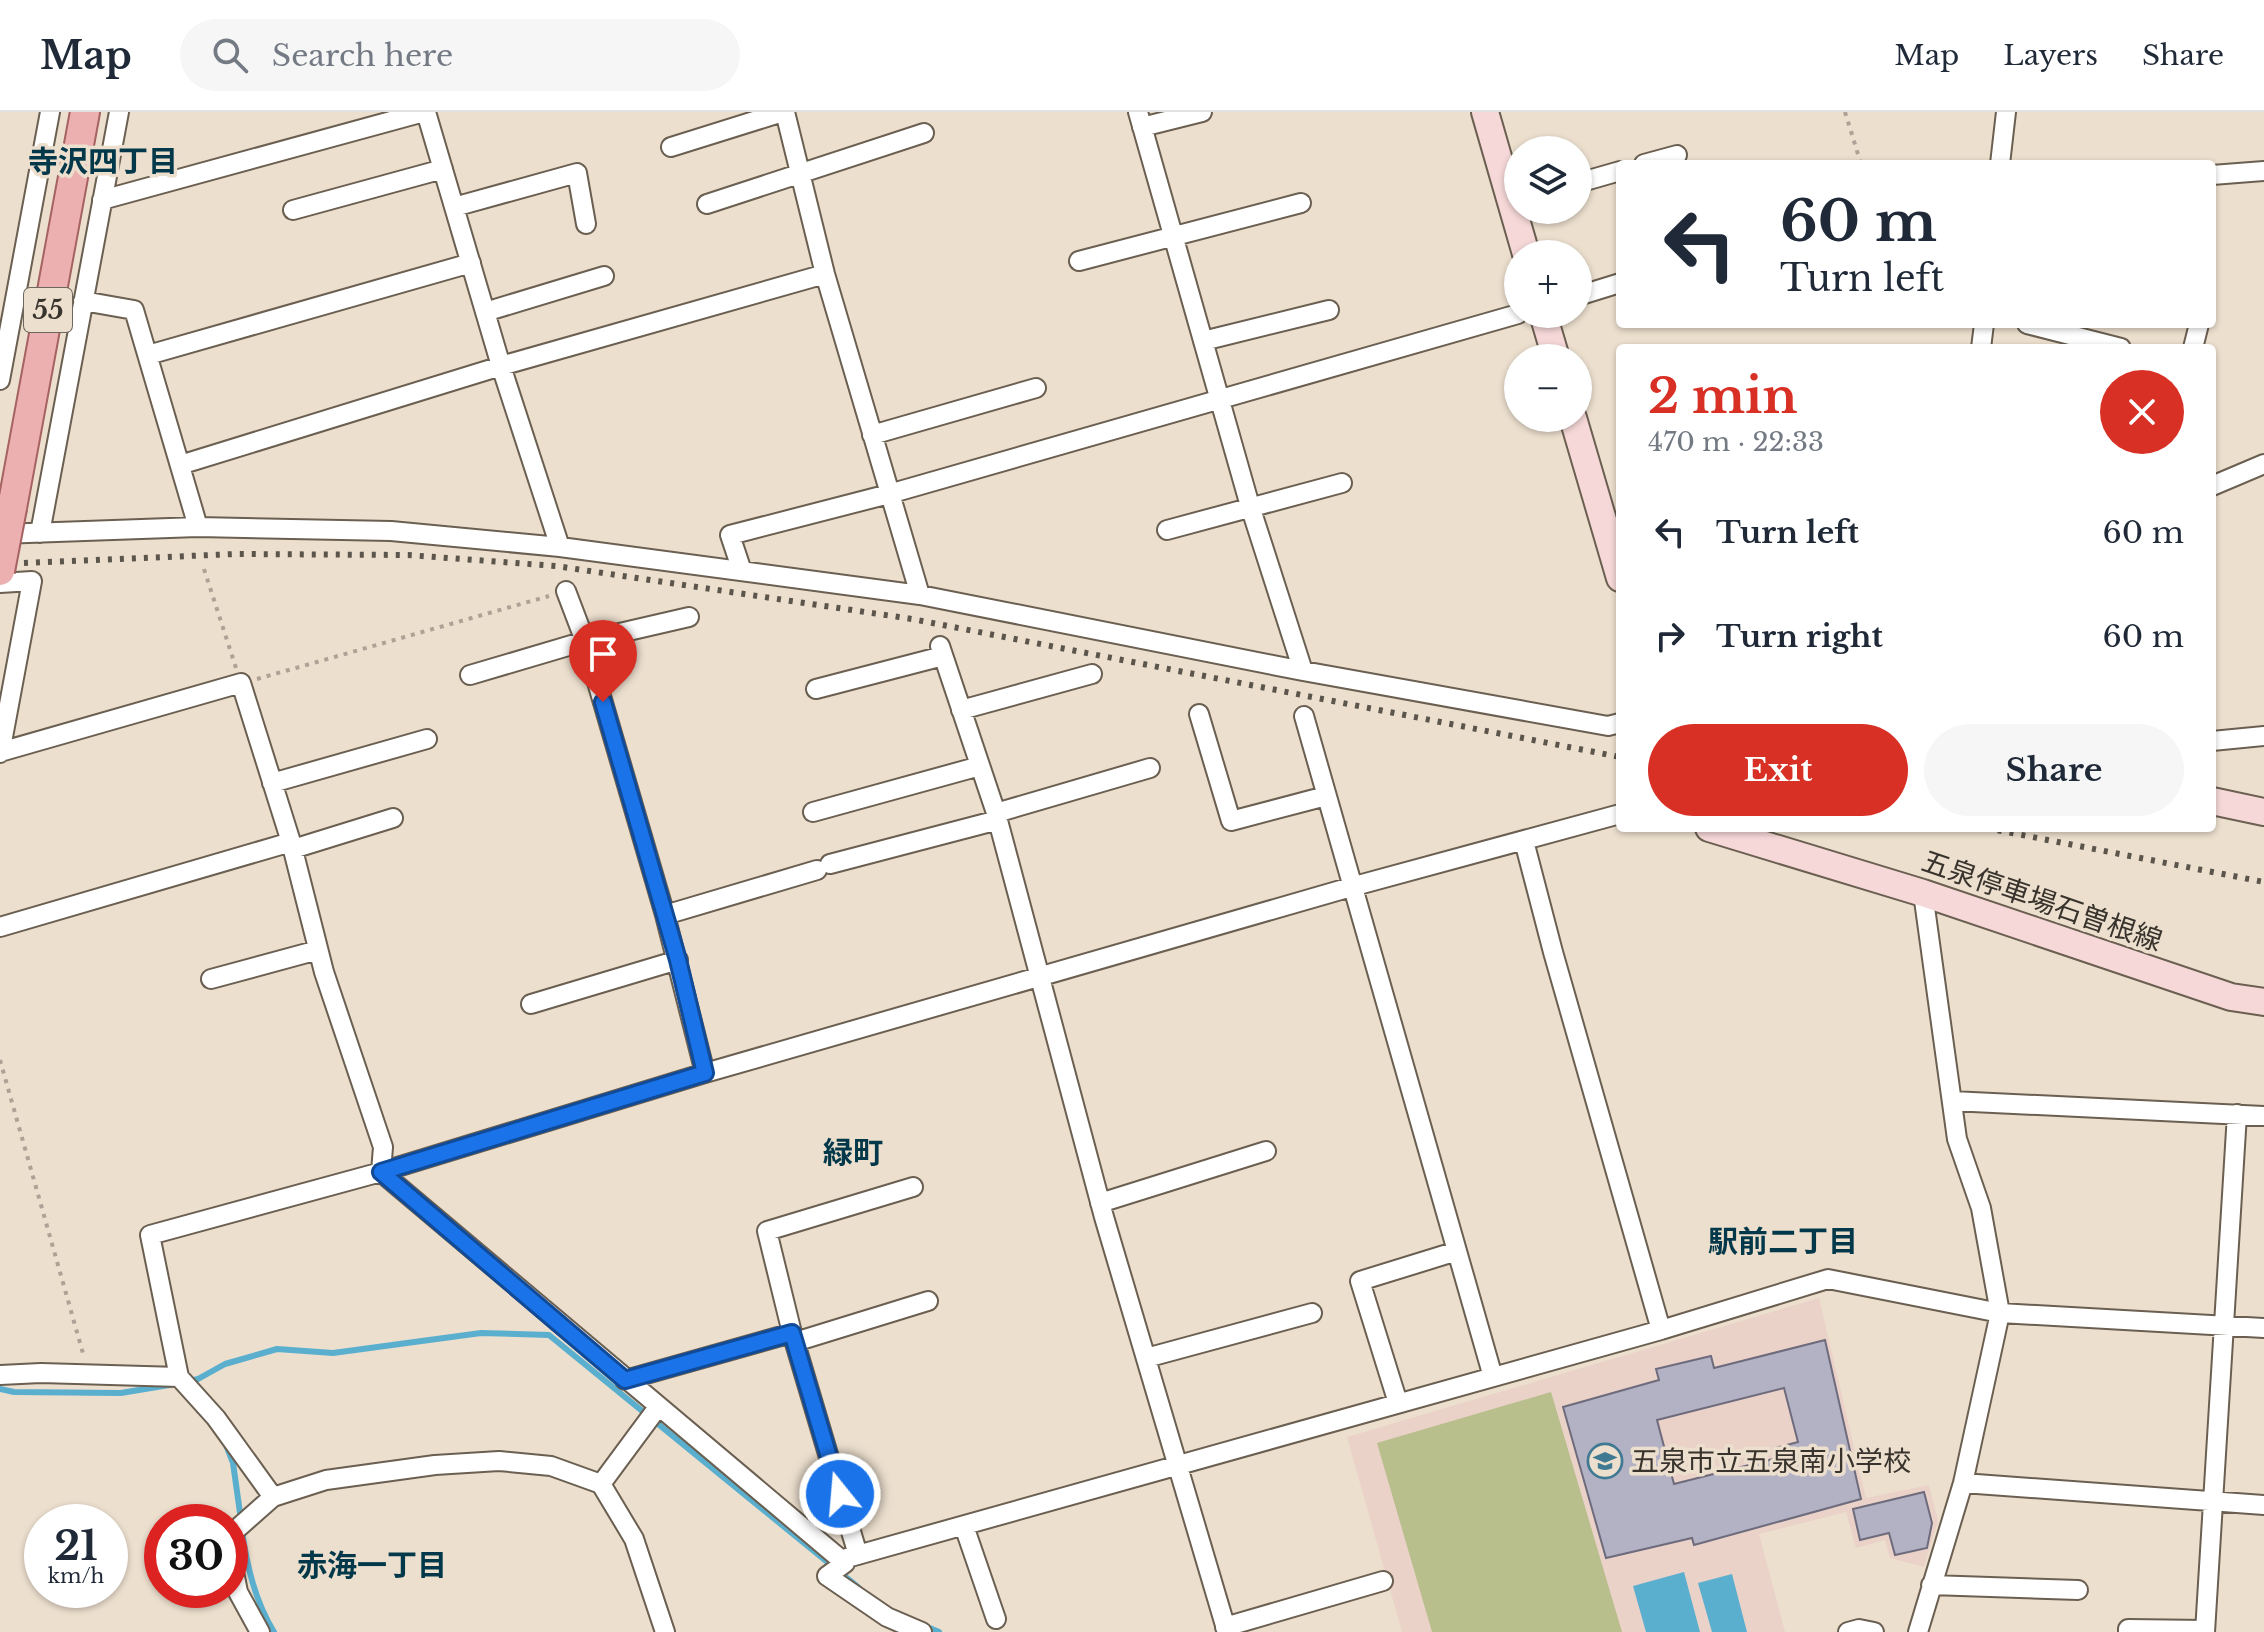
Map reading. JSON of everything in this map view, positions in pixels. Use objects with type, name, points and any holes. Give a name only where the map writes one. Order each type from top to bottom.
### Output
[{"type":"main road","name":"55","points":[[0,571],[85,112]]},
{"type":"main road","points":[[1485,112],[1504,168]]},
{"type":"main road","points":[[1577,432],[1616,564]]},
{"type":"main road","points":[[2216,802],[2264,812]]},
{"type":"main road","name":"五泉停車場石曽根線","points":[[1722,832],[1923,893],[2231,997],[2264,1002]]},
{"type":"street","points":[[0,380],[50,112]]},
{"type":"street","points":[[40,533],[119,112]]},
{"type":"street","points":[[102,200],[425,112],[501,366],[560,547]]},
{"type":"street","points":[[671,147],[784,112],[802,172],[825,274],[920,595]]},
{"type":"street","points":[[1202,112],[1140,119],[1250,506],[1303,671]]},
{"type":"street","points":[[2000,160],[2006,112]]},
{"type":"street","points":[[707,204],[924,133]]},
{"type":"street","points":[[1659,160],[1677,155]]},
{"type":"street","points":[[293,210],[443,169]]},
{"type":"street","points":[[2216,175],[2264,171]]},
{"type":"street","points":[[1592,179],[1616,172]]},
{"type":"street","points":[[454,207],[577,173],[586,224]]},
{"type":"street","points":[[1079,261],[1301,203]]},
{"type":"street","points":[[148,355],[471,263]]},
{"type":"street","points":[[180,465],[501,366],[825,274]]},
{"type":"street","points":[[485,312],[604,276]]},
{"type":"street","points":[[1592,292],[1616,284]]},
{"type":"street","points":[[83,301],[134,310],[198,527]]},
{"type":"street","points":[[1203,341],[1329,310]]},
{"type":"street","points":[[742,571],[730,535],[889,494],[1504,318]]},
{"type":"street","points":[[2043,328],[2105,344]]},
{"type":"street","points":[[872,435],[1036,388]]},
{"type":"street","points":[[2216,484],[2264,464]]},
{"type":"street","points":[[1167,530],[1342,483]]},
{"type":"street","points":[[0,534],[198,527],[391,531],[560,547],[920,595],[1303,671],[1608,726],[1616,724]]},
{"type":"street","points":[[0,583],[32,581],[0,753],[241,683],[292,846],[318,950],[383,1147],[381,1172]]},
{"type":"street","points":[[566,591],[585,641],[678,960],[705,1073]]},
{"type":"street","points":[[470,675],[585,641],[689,617]]},
{"type":"street","points":[[816,689],[941,651],[997,816],[1100,1203],[1226,1629],[1383,1581]]},
{"type":"street","points":[[961,710],[1092,674]]},
{"type":"street","points":[[1199,714],[1231,821],[1326,796]]},
{"type":"street","points":[[1304,716],[1493,1377]]},
{"type":"street","points":[[2216,741],[2264,736]]},
{"type":"street","points":[[272,783],[427,739]]},
{"type":"street","points":[[813,812],[980,766]]},
{"type":"street","points":[[665,915],[1150,768]]},
{"type":"street","points":[[273,1497],[216,1418],[179,1377],[150,1235],[381,1172],[705,1073],[1351,887],[1616,815]]},
{"type":"street","points":[[0,927],[393,818]]},
{"type":"street","points":[[1524,841],[1661,1330]]},
{"type":"street","points":[[1918,1632],[1963,1483],[2000,1313],[1981,1208],[1957,1139],[1923,893]]},
{"type":"street","points":[[211,979],[318,950]]},
{"type":"street","points":[[531,1004],[678,960]]},
{"type":"street","points":[[1952,1101],[2264,1116]]},
{"type":"street","points":[[2128,1632],[2128,1629],[2205,1631],[2237,1114]]},
{"type":"street","points":[[1100,1203],[1266,1151]]},
{"type":"street","points":[[381,1172],[625,1380],[852,1559]]},
{"type":"street","points":[[852,1559],[767,1231],[913,1187]]},
{"type":"street","points":[[1398,1403],[1360,1281],[1457,1251]]},
{"type":"street","points":[[922,1632],[887,1617],[827,1576],[852,1559],[1661,1330],[1828,1279],[2000,1313],[2264,1328]]},
{"type":"street","points":[[625,1380],[928,1301]]},
{"type":"street","points":[[1146,1358],[1312,1313]]},
{"type":"street","points":[[0,1375],[179,1377]]},
{"type":"street","points":[[601,1484],[658,1407]]},
{"type":"street","points":[[248,1519],[273,1497],[326,1480],[435,1465],[499,1461],[551,1466],[601,1484],[634,1539],[665,1632]]},
{"type":"street","points":[[1963,1483],[2264,1505]]},
{"type":"street","points":[[964,1526],[996,1619]]},
{"type":"street","points":[[1931,1585],[2078,1590]]},
{"type":"street","points":[[247,1608],[260,1632]]},
{"type":"street","points":[[1848,1632],[1859,1629],[1874,1632]]},
{"type":"path","points":[[1845,112],[1860,160]]},
{"type":"path","points":[[204,569],[241,683],[566,591]]},
{"type":"path","points":[[0,1060],[89,1375]]},
{"type":"shaded area","name":"五泉市立五泉南小学校","points":[[1819,1298],[1866,1498],[1929,1485],[1938,1521],[1924,1567],[1890,1558],[1885,1540],[1856,1548],[1846,1512],[1759,1534],[1785,1632],[1402,1632],[1347,1437]]},
{"type":"green space","points":[[1551,1392],[1622,1632],[1432,1632],[1377,1443]]},
{"type":"water","points":[[1684,1572],[1700,1632],[1646,1632],[1633,1586]]},
{"type":"water","points":[[1732,1574],[1747,1632],[1712,1632],[1698,1583]]},
{"type":"building","points":[[1825,1340],[1861,1499],[1694,1545],[1692,1538],[1606,1558],[1563,1407],[1659,1380],[1656,1369],[1711,1356],[1714,1368]],"holes":[[[1784,1388],[1798,1442],[1775,1448],[1777,1458],[1674,1484],[1657,1420]]]},
{"type":"building","points":[[1924,1492],[1932,1523],[1927,1548],[1895,1555],[1889,1533],[1860,1540],[1853,1509]]},
{"type":"waterway","points":[[186,1382],[225,1364],[277,1349],[333,1353],[481,1333],[549,1335],[858,1587]]},
{"type":"waterway","points":[[0,1389],[14,1392],[121,1393],[175,1384]]},
{"type":"waterway","points":[[226,1445],[233,1463],[239,1504]]},
{"type":"waterway","points":[[248,1564],[262,1608],[274,1632]]},
{"type":"waterway","points":[[925,1626],[939,1632]]},
{"type":"railway","points":[[0,564],[236,554],[408,555],[556,566],[912,619],[1616,756]]},
{"type":"railway","points":[[2007,832],[2264,882]]},
{"type":"place","name":"五泉市立五泉南小学校","points":[[1605,1461]]},
{"type":"district","name":"寺沢四丁目","points":[[103,161]]},
{"type":"district","name":"緑町","points":[[853,1152]]},
{"type":"district","name":"駅前二丁目","points":[[1783,1241]]},
{"type":"district","name":"赤海一丁目","points":[[372,1565]]},
{"type":"route","points":[[603,702],[678,960],[705,1073],[381,1172],[625,1380],[792,1333],[840,1494]]}]
